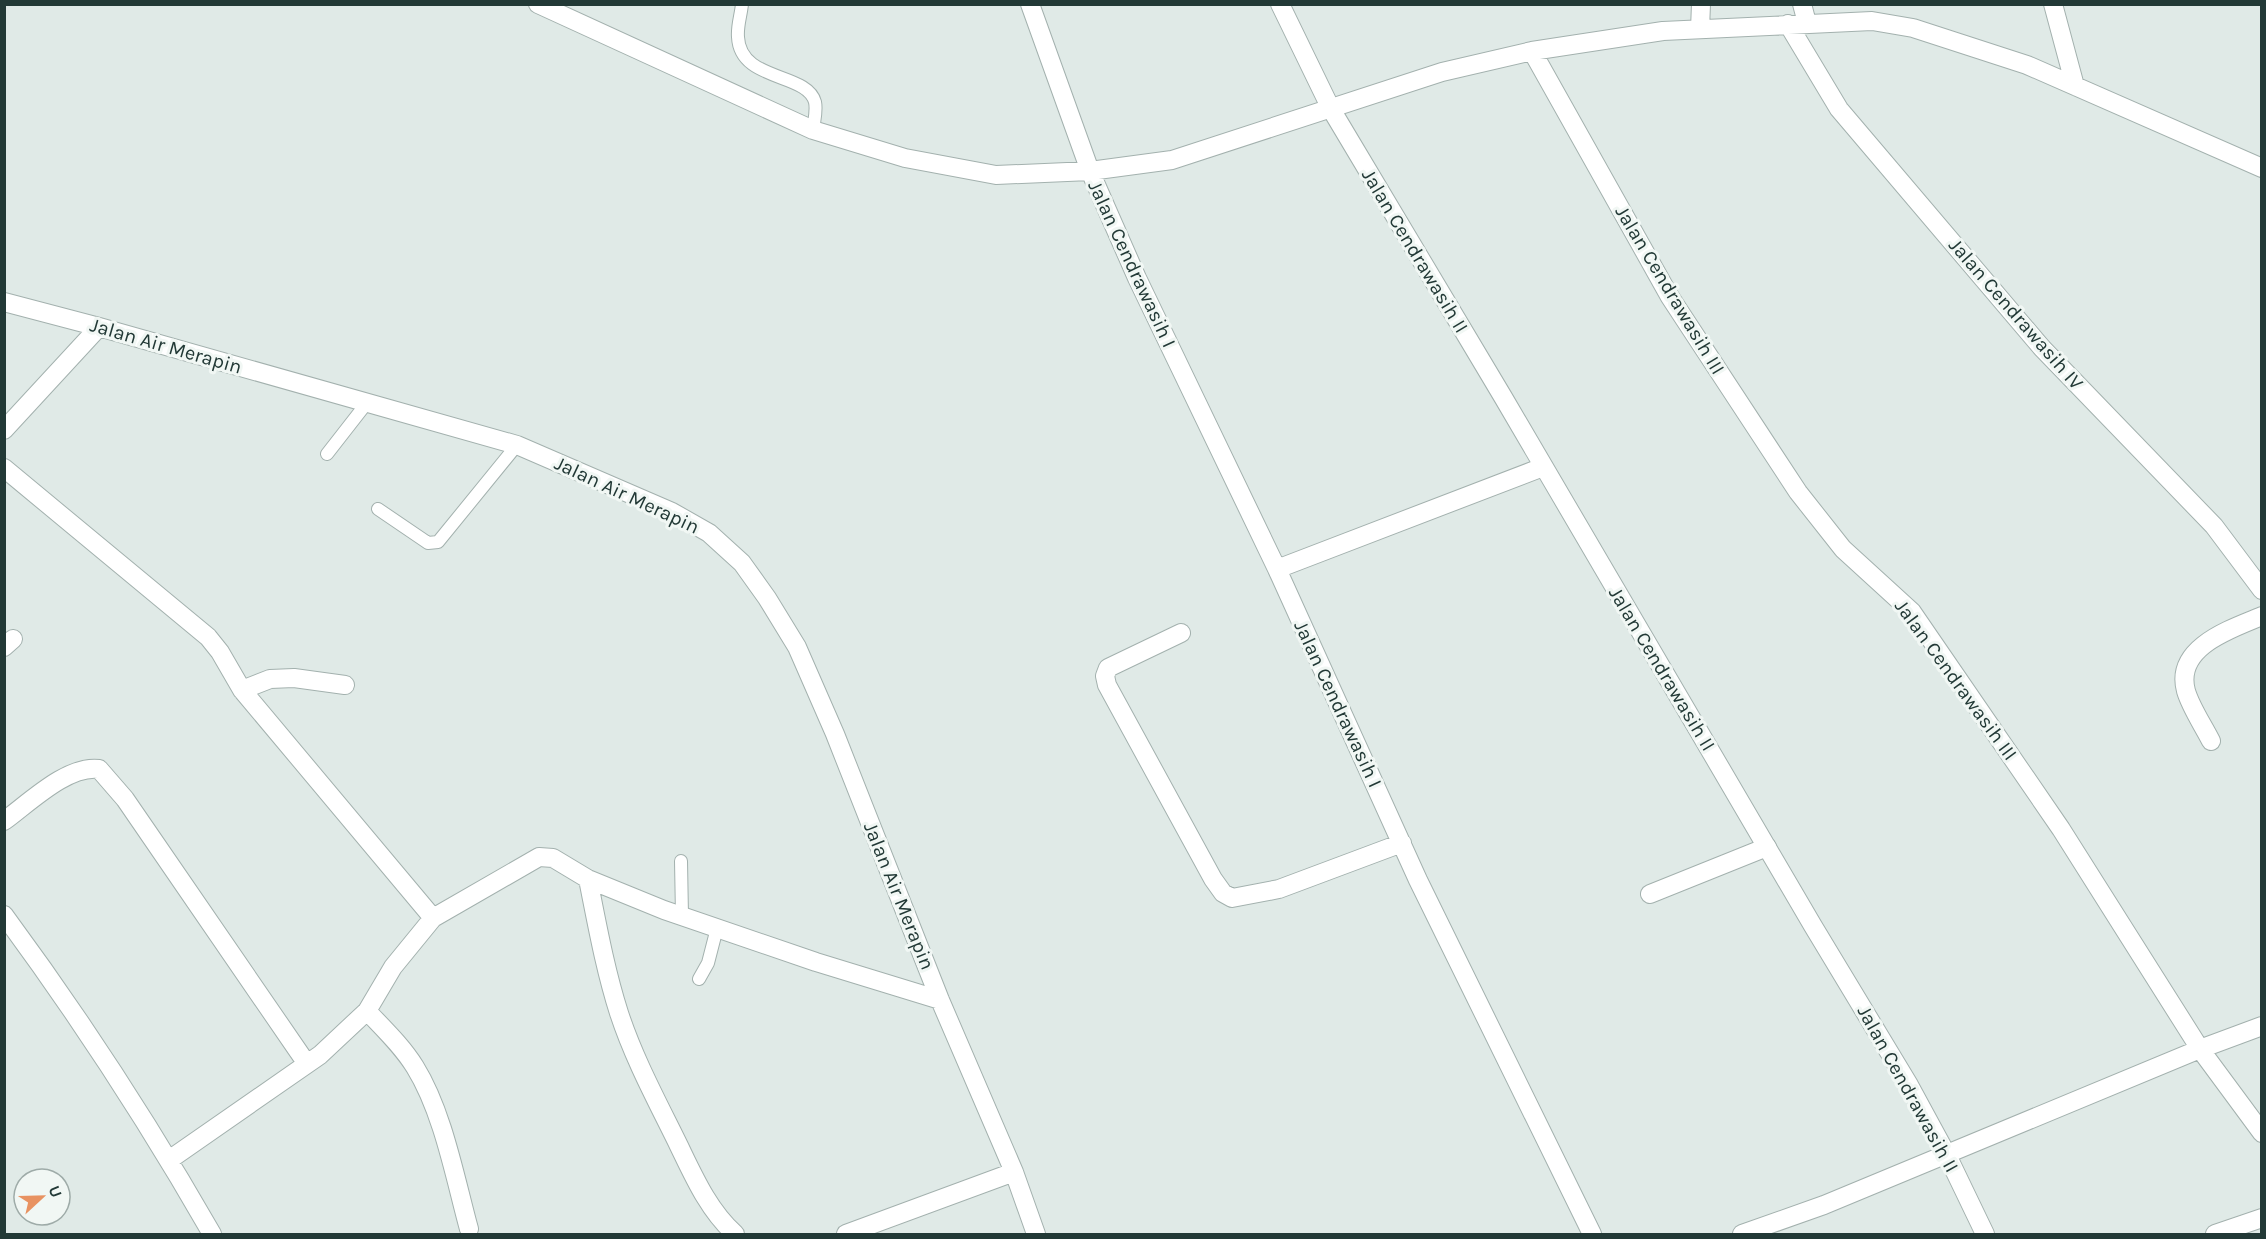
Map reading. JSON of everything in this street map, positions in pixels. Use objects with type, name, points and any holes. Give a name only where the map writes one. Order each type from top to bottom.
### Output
[{"type":"street","points":[[538,4],[813,130],[905,158],[996,175],[1090,171],[1172,160],[1442,72],[1533,51],[1663,31],[1872,21],[1913,28],[2027,65],[2262,168]]},
{"type":"street","name":"Jalan Cendrawasih I","points":[[1030,4],[1090,171],[1137,278],[1277,569],[1418,880],[1592,1234]]},
{"type":"street","name":"Jalan Cendrawasih II","points":[[1280,4],[1331,109],[1909,1085],[1947,1155],[1985,1234]]},
{"type":"street","points":[[1700,29],[1701,4]]},
{"type":"street","points":[[1802,4],[1807,23]]},
{"type":"street","points":[[2053,4],[2075,86]]},
{"type":"street","name":"Jalan Cendrawasih IV","points":[[1788,24],[1839,109],[2042,348],[2214,526],[2262,590]]},
{"type":"street","name":"Jalan Cendrawasih III","points":[[1533,51],[1670,297],[1798,492],[1844,549],[1912,612],[2061,829],[2200,1049],[2262,1133]]},
{"type":"street","name":"Jalan Air Merapin","points":[[4,302],[517,445],[672,512],[709,533],[742,563],[797,647],[835,734],[940,1000],[1014,1172],[1036,1234]]},
{"type":"street","points":[[4,430],[99,327]]},
{"type":"street","points":[[1277,569],[1543,467]]},
{"type":"street","points":[[4,468],[208,637],[220,652],[242,690],[433,918]]},
{"type":"street","points":[[2211,741],[2186,693],[2184,672],[2193,655],[2206,642],[2262,616]]},
{"type":"street","points":[[1181,633],[1108,668],[1105,676],[1107,685],[1213,879],[1224,892],[1232,898],[1278,889],[1402,843]]},
{"type":"street","points":[[242,690],[270,679],[294,678],[345,685]]},
{"type":"street","points":[[4,821],[75,771],[89,768],[99,769],[125,799],[307,1064]]},
{"type":"street","points":[[1650,894],[1767,848]]},
{"type":"street","points":[[169,1160],[320,1055],[367,1011],[393,968],[433,918],[539,857],[553,858],[588,879],[682,916],[816,962],[940,1000]]},
{"type":"street","points":[[588,879],[602,950],[620,1014],[636,1056],[700,1188],[725,1225],[735,1234]]},
{"type":"street","points":[[4,915],[65,998],[169,1160],[212,1234]]},
{"type":"street","points":[[367,1011],[398,1044],[415,1068],[430,1096],[469,1229]]},
{"type":"street","points":[[1742,1234],[1824,1206],[2200,1049],[2262,1026]]},
{"type":"street","points":[[846,1234],[1014,1172]]},
{"type":"street","points":[[2215,1234],[2262,1218]]},
{"type":"lane","points":[[742,4],[738,36],[744,55],[759,69],[800,86],[812,94],[816,109],[813,130]]},
{"type":"lane","points":[[327,454],[366,404]]},
{"type":"lane","points":[[378,509],[428,543],[438,542],[517,445]]},
{"type":"lane","points":[[681,861],[682,916]]},
{"type":"lane","points":[[699,979],[708,963],[717,928]]}]
